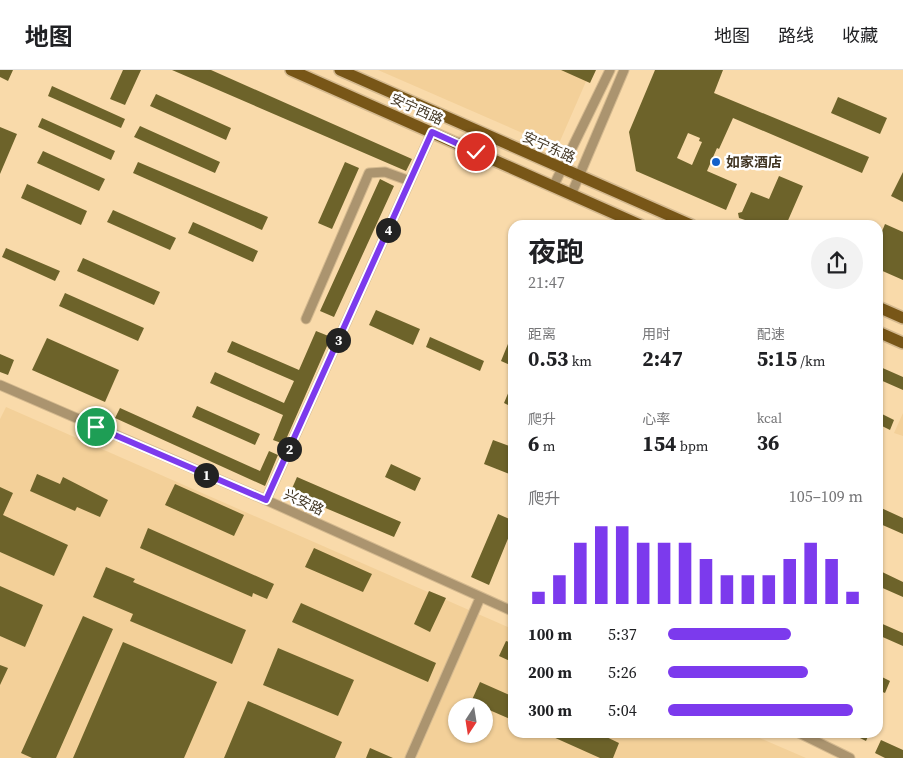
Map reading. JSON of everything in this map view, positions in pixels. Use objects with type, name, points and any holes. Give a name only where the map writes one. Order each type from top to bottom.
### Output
[{"type":"main road","name":"安宁西路","points":[[291,70],[629,220]]},
{"type":"main road","name":"安宁东路","points":[[340,70],[679,220]]},
{"type":"main road","points":[[521,172],[528,167],[530,155]]},
{"type":"main road","points":[[609,211],[607,200],[612,195],[618,194]]},
{"type":"main road","points":[[883,309],[903,318]]},
{"type":"main road","points":[[883,334],[903,343]]},
{"type":"street","points":[[554,187],[610,70]]},
{"type":"street","points":[[571,195],[624,70]]},
{"type":"street","points":[[266,500],[432,132]]},
{"type":"street","points":[[306,319],[369,173],[385,172],[410,181]]},
{"type":"street","name":"兴安路","points":[[0,385],[266,500],[508,610]]},
{"type":"street","points":[[410,758],[480,598]]},
{"type":"street","points":[[809,738],[850,758]]},
{"type":"shaded area","points":[[378,70],[591,70],[557,148]]},
{"type":"shaded area","points":[[6,407],[508,627],[508,738],[760,738],[806,758],[0,758],[0,419]]},
{"type":"shaded area","points":[[903,413],[903,436],[894,433]]},
{"type":"building","points":[[0,70],[13,70],[8,81],[0,77]]},
{"type":"building","points":[[123,70],[141,70],[125,105],[110,99]]},
{"type":"building","points":[[172,70],[211,70],[412,159],[406,171]]},
{"type":"building","points":[[561,70],[596,70],[590,83]]},
{"type":"building","points":[[655,70],[723,70],[714,93],[869,157],[862,173],[733,118],[707,171],[737,184],[726,210],[636,171],[629,132]],"holes":[[[688,133],[700,138],[699,141],[702,142],[692,165],[677,158]]]},
{"type":"building","points":[[52,86],[125,119],[121,128],[48,96]]},
{"type":"building","points":[[156,94],[231,128],[226,140],[150,106]]},
{"type":"building","points":[[838,97],[887,118],[880,134],[831,113]]},
{"type":"building","points":[[42,118],[115,151],[111,160],[38,127]]},
{"type":"building","points":[[140,126],[220,162],[215,173],[134,137]]},
{"type":"building","points":[[0,127],[17,134],[0,174]]},
{"type":"building","points":[[43,151],[105,179],[99,191],[37,163]]},
{"type":"building","points":[[138,162],[268,217],[262,230],[133,173]]},
{"type":"building","points":[[345,162],[359,168],[332,229],[318,223]]},
{"type":"building","points":[[903,172],[903,202],[891,196]]},
{"type":"building","points":[[779,176],[803,186],[788,220],[745,220],[739,218],[738,213],[742,212],[751,192],[769,199]]},
{"type":"building","points":[[380,179],[394,186],[334,317],[320,311]]},
{"type":"building","points":[[27,184],[87,211],[81,225],[21,198]]},
{"type":"building","points":[[113,210],[176,238],[170,250],[107,222]]},
{"type":"building","points":[[193,222],[258,251],[253,262],[188,233]]},
{"type":"building","points":[[885,224],[903,232],[903,280],[883,271],[883,229]]},
{"type":"building","points":[[6,248],[60,271],[55,281],[2,257]]},
{"type":"building","points":[[83,258],[160,292],[154,305],[77,271]]},
{"type":"building","points":[[65,293],[144,328],[138,341],[59,306]]},
{"type":"building","points":[[376,310],[420,329],[413,345],[369,325]]},
{"type":"building","points":[[316,331],[331,337],[284,444],[273,440],[283,415],[210,383],[215,372],[284,403],[294,381],[227,352],[232,341],[299,370]]},
{"type":"building","points":[[430,337],[484,361],[480,371],[426,347]]},
{"type":"building","points":[[47,338],[119,370],[105,402],[32,370]]},
{"type":"building","points":[[508,344],[508,364],[501,361]]},
{"type":"building","points":[[0,354],[14,360],[8,375],[0,372]]},
{"type":"building","points":[[883,368],[903,377],[903,390],[883,381]]},
{"type":"building","points":[[508,394],[508,405],[504,403]]},
{"type":"building","points":[[197,406],[260,434],[255,445],[192,417]]},
{"type":"building","points":[[120,408],[260,471],[269,451],[278,455],[265,486],[115,418]]},
{"type":"building","points":[[883,414],[894,420],[890,430],[883,426]]},
{"type":"building","points":[[493,440],[508,446],[508,473],[484,464]]},
{"type":"building","points":[[391,464],[421,478],[415,491],[385,477]]},
{"type":"building","points":[[37,474],[60,484],[63,477],[108,500],[100,517],[77,507],[75,511],[30,491]]},
{"type":"building","points":[[297,477],[401,522],[394,537],[290,493]]},
{"type":"building","points":[[175,484],[244,515],[234,536],[165,505]]},
{"type":"building","points":[[0,487],[13,493],[3,515],[68,545],[54,576],[0,552]]},
{"type":"building","points":[[883,509],[903,518],[903,534],[883,525]]},
{"type":"building","points":[[498,514],[508,518],[508,539],[489,585],[471,577]]},
{"type":"building","points":[[148,528],[274,584],[267,599],[253,593],[252,597],[140,548]]},
{"type":"building","points":[[314,548],[372,574],[363,592],[305,567]]},
{"type":"building","points":[[106,567],[135,579],[133,582],[246,630],[232,664],[130,621],[133,614],[93,597]]},
{"type":"building","points":[[883,572],[903,582],[903,597],[883,588]]},
{"type":"building","points":[[0,586],[43,605],[25,647],[0,636]]},
{"type":"building","points":[[429,591],[446,598],[430,632],[414,624]]},
{"type":"building","points":[[301,603],[436,663],[428,682],[292,622]]},
{"type":"building","points":[[83,616],[113,629],[56,758],[32,758],[21,753]]},
{"type":"building","points":[[883,624],[903,633],[903,646],[883,637]]},
{"type":"building","points":[[506,641],[508,642],[508,660],[499,656]]},
{"type":"building","points":[[123,642],[217,682],[184,758],[73,758]]},
{"type":"building","points":[[278,648],[354,680],[338,716],[263,685]]},
{"type":"building","points":[[0,665],[8,668],[0,685]]},
{"type":"building","points":[[883,678],[890,681],[885,693],[883,692]]},
{"type":"building","points":[[480,682],[508,694],[508,718],[493,712],[493,698],[473,698]]},
{"type":"building","points":[[248,701],[342,742],[335,758],[224,758]]},
{"type":"building","points":[[555,738],[609,738],[619,743],[613,758],[600,758]]},
{"type":"building","points":[[881,740],[903,750],[903,758],[885,758],[875,753]]},
{"type":"building","points":[[370,748],[393,758],[366,758]]},
{"type":"place","name":"如家酒店","points":[[716,162]]},
{"type":"route","points":[[96,427],[266,500],[432,132],[476,152]]}]
